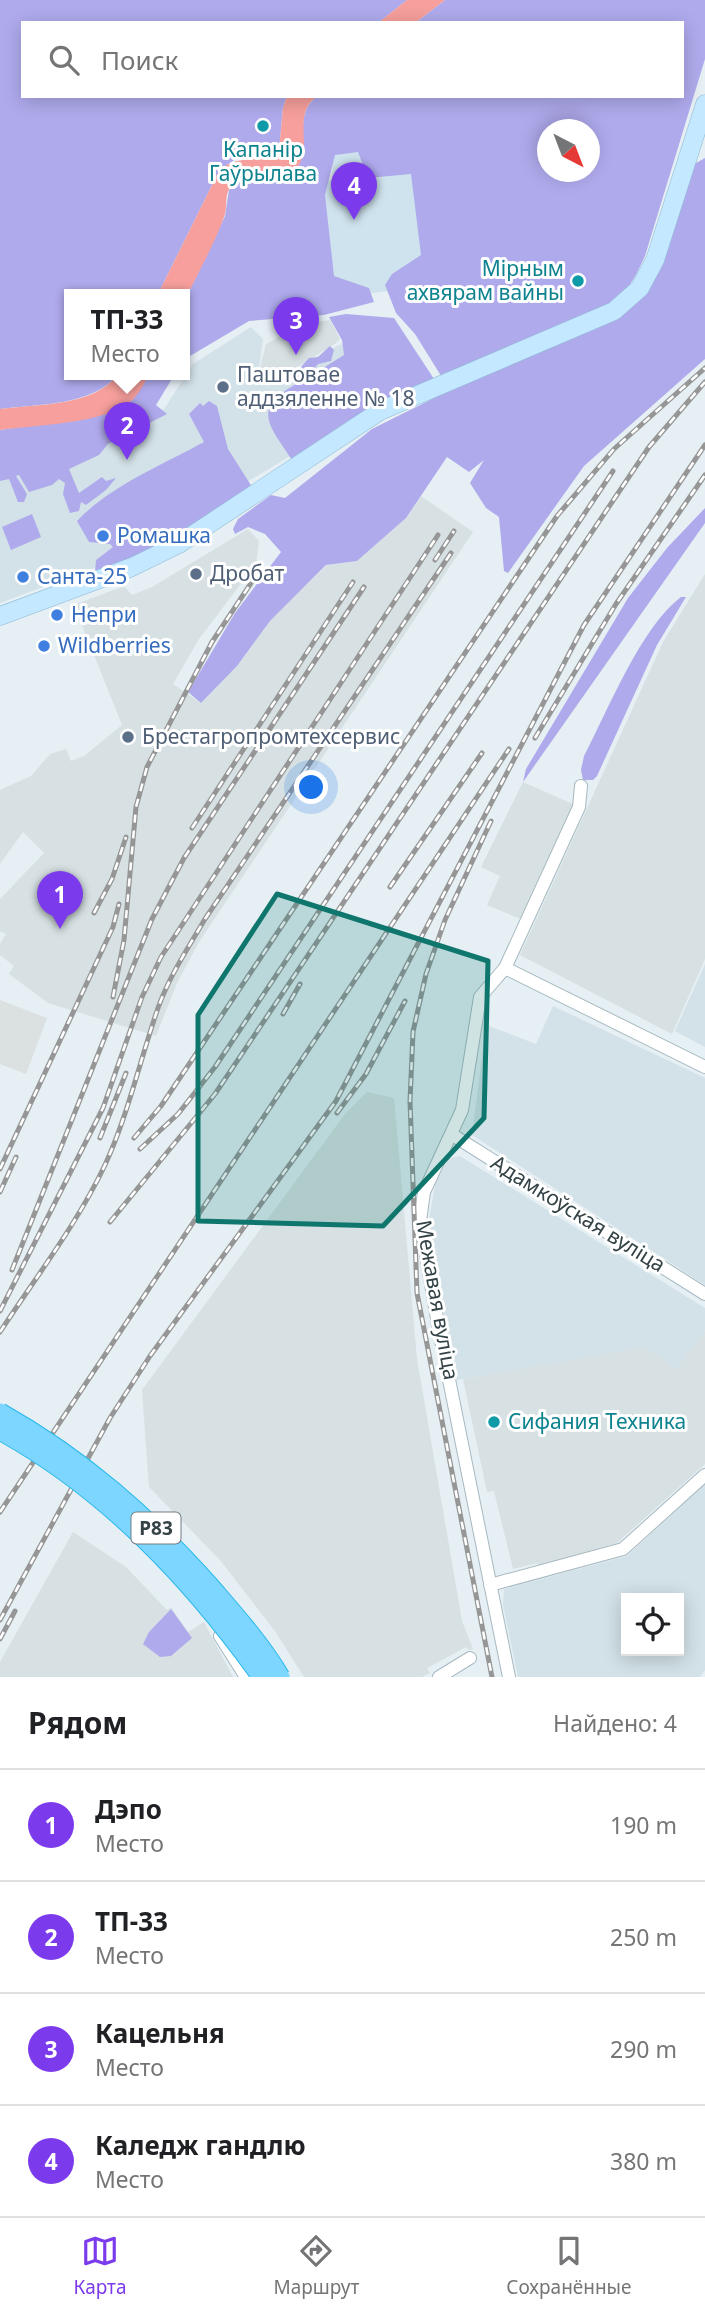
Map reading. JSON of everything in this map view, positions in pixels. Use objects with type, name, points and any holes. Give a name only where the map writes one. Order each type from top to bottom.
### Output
[{"type":"highway","name":"Р83","points":[[0,1413],[72,1458],[136,1509],[254,1639],[280,1677]]},
{"type":"highway","name":"Р83","points":[[0,1430],[63,1469],[116,1511],[198,1596],[262,1677]]},
{"type":"main road","points":[[0,616],[132,567],[179,544],[380,411],[614,311],[640,288],[655,260],[705,104]]},
{"type":"street","name":"Межавая вуліца","points":[[509,1677],[420,1221],[424,1192],[462,1110],[480,997],[505,968],[579,807],[581,786]]},
{"type":"street","points":[[505,968],[705,1068]]},
{"type":"street","name":"Адамкоўская вуліца","points":[[451,1135],[705,1294]]},
{"type":"street","points":[[490,1585],[623,1549],[705,1475]]},
{"type":"street","points":[[159,1542],[207,1597],[212,1625],[246,1677]]},
{"type":"street","points":[[439,1677],[470,1658]]},
{"type":"highlighted area","points":[[277,894],[488,961],[484,1118],[383,1226],[198,1221],[198,1015]]},
{"type":"shaded area","points":[[0,0],[407,0],[381,21],[21,21],[21,98],[286,98],[279,150],[274,154],[234,160],[219,171],[160,289],[64,289],[64,380],[112,380],[95,392],[80,398],[0,409]]},
{"type":"shaded area","points":[[407,0],[445,0],[418,21],[381,21]]},
{"type":"shaded area","points":[[445,0],[705,0],[705,59],[645,256],[630,285],[608,305],[588,318],[443,379],[415,334],[396,313],[385,285],[392,274],[421,255],[411,174],[368,178],[358,152],[335,155],[325,195],[334,276],[369,288],[374,302],[324,315],[249,321],[190,356],[190,290],[225,216],[229,190],[242,180],[272,178],[295,171],[302,152],[305,113],[315,98],[684,98],[684,21],[418,21]]},
{"type":"shaded area","points":[[286,98],[315,98],[305,112],[304,147],[299,165],[294,172],[286,176],[242,179],[235,183],[227,195],[220,227],[190,290],[160,289],[219,171],[233,162],[264,157],[279,150]]},
{"type":"shaded area","points":[[357,98],[361,98],[455,220],[403,289],[357,295],[239,273],[275,190],[333,180],[330,131]]},
{"type":"shaded area","points":[[705,158],[705,359],[584,466],[508,573],[504,571],[499,517],[486,508],[470,483],[484,460],[469,472],[447,457],[406,518],[357,561],[326,565],[270,621],[237,666],[201,703],[188,692],[235,613],[281,552],[265,534],[248,527],[235,534],[233,529],[238,519],[271,495],[285,498],[372,429],[446,392],[602,326],[633,305],[689,167]]},
{"type":"shaded area","points":[[346,314],[394,318],[436,382],[292,460],[271,427],[269,410],[282,393],[296,384],[288,375],[291,369],[300,368],[309,358],[318,357],[330,346],[334,350],[331,361],[318,364],[307,378],[344,355],[342,340],[329,317]]},
{"type":"shaded area","points":[[330,320],[340,339],[267,386],[259,372],[266,344],[302,324]]},
{"type":"shaded area","points":[[251,327],[263,339],[258,374],[267,387],[339,345],[403,333],[292,455],[118,559],[0,603],[0,451],[103,444],[164,409],[183,380],[190,380],[193,364]]},
{"type":"shaded area","points":[[113,380],[146,380],[126,405],[99,416],[0,430],[0,409],[64,402],[95,393]]},
{"type":"shaded area","points":[[145,380],[171,380],[156,405],[167,414],[108,444],[99,455],[69,469],[79,493],[102,477],[106,481],[116,478],[106,490],[86,505],[81,502],[79,511],[70,513],[63,494],[65,483],[59,479],[52,485],[29,492],[19,475],[16,476],[27,494],[24,502],[18,502],[9,479],[0,481],[0,430],[109,413],[132,400]]},
{"type":"shaded area","points":[[209,401],[217,406],[228,449],[254,490],[146,556],[95,572],[96,560],[113,547],[110,544],[89,542],[77,521],[90,508],[121,487],[204,442],[189,414],[200,403],[203,406]]},
{"type":"shaded area","points":[[421,496],[473,532],[199,942],[177,983],[156,1036],[48,1003],[9,974],[14,966],[0,955],[0,944],[6,934],[0,931],[0,899],[44,853],[23,832],[0,864],[0,790],[31,776],[50,754],[66,749],[71,761],[84,756],[122,725],[74,605],[124,586],[132,595],[152,587],[248,529],[259,541],[256,564],[199,639],[173,684],[201,703],[237,666],[270,621],[327,565],[357,561],[406,518]]},
{"type":"shaded area","points":[[705,508],[705,523],[523,782],[526,769],[628,598],[667,548]]},
{"type":"shaded area","points":[[32,514],[41,537],[11,550],[2,527]]},
{"type":"shaded area","points":[[705,574],[705,959],[672,1034],[520,955],[663,642]]},
{"type":"shaded area","points":[[681,597],[686,597],[657,645],[597,776],[593,780],[583,780],[581,770],[584,756],[627,670],[652,628]]},
{"type":"shaded area","points":[[523,782],[575,805],[523,920],[487,905],[500,876],[481,867]]},
{"type":"shaded area","points":[[705,964],[705,1047],[675,1031]]},
{"type":"shaded area","points":[[0,1000],[47,1018],[26,1074],[0,1064]]},
{"type":"shaded area","points":[[553,1006],[705,1078],[705,1285],[472,1135],[486,1025],[536,1044]]},
{"type":"shaded area","points":[[367,1092],[394,1098],[417,1359],[462,1621],[473,1649],[466,1647],[427,1668],[430,1673],[422,1677],[304,1677],[275,1631],[220,1560],[149,1487],[142,1390],[345,1114]]},
{"type":"shaded area","points":[[460,1156],[705,1308],[705,1330],[677,1369],[528,1368],[456,1380],[428,1225],[436,1180],[446,1159]]},
{"type":"shaded area","points":[[705,1330],[705,1464],[617,1543],[538,1566],[537,1563],[513,1569],[494,1491],[487,1492],[463,1379],[645,1347],[677,1369]]},
{"type":"shaded area","points":[[705,1484],[705,1670],[700,1677],[518,1677],[503,1605],[504,1589],[627,1556]]},
{"type":"shaded area","points":[[73,1532],[126,1567],[167,1610],[171,1607],[188,1632],[204,1622],[233,1677],[0,1677],[0,1662]]},
{"type":"shaded area","points":[[171,1609],[192,1638],[171,1656],[160,1657],[143,1644],[149,1632]]},
{"type":"railway","points":[[134,1138],[161,1106],[557,516],[614,449],[705,368]]},
{"type":"railway","points":[[110,1222],[215,1094],[649,447],[705,382]]},
{"type":"railway","points":[[0,1620],[110,1418],[150,1356],[336,1101],[584,625],[705,445]]},
{"type":"railway","points":[[140,1149],[178,1114],[215,1067],[613,471]]},
{"type":"railway","points":[[535,738],[616,604],[705,475]]},
{"type":"railway","points":[[435,560],[454,531]]},
{"type":"railway","points":[[0,1311],[103,1108],[142,997],[161,957],[438,535]]},
{"type":"railway","points":[[0,1332],[69,1229],[105,1165],[127,1107],[158,1008],[205,919],[451,553]]},
{"type":"railway","points":[[113,997],[124,940],[136,807],[147,767],[212,642],[261,568]]},
{"type":"railway","points":[[192,828],[353,582]]},
{"type":"railway","points":[[12,1270],[152,919],[184,858],[364,587]]},
{"type":"railway","points":[[0,1512],[509,749]]},
{"type":"railway","points":[[390,887],[482,753]]},
{"type":"railway","points":[[491,821],[445,920],[426,974],[413,1032],[410,1101],[417,1293],[492,1677]]},
{"type":"railway","points":[[94,913],[112,879],[126,837]]},
{"type":"railway","points":[[0,1169],[113,927],[119,904]]},
{"type":"railway","points":[[283,1014],[300,984]]},
{"type":"railway","points":[[337,1113],[366,1074],[405,1001]]},
{"type":"railway","points":[[100,1138],[126,1073]]},
{"type":"railway","points":[[0,1192],[16,1157]]},
{"type":"railway","points":[[0,1639],[15,1611]]},
{"type":"place","name":"Капанір Гаўрылава","points":[[263,126]]},
{"type":"place","name":"Каледж гандлю","points":[[354,220]]},
{"type":"place","name":"Мірным ахвярам вайны","points":[[578,281]]},
{"type":"place","name":"Кацельня","points":[[296,355]]},
{"type":"place","name":"Паштовае аддзяленне № 18","points":[[223,387]]},
{"type":"place","name":"ТП-33","points":[[127,460]]},
{"type":"place","name":"Ромашка","points":[[103,536]]},
{"type":"place","name":"Дробат","points":[[196,574]]},
{"type":"place","name":"Санта-25","points":[[23,577]]},
{"type":"place","name":"Непри","points":[[57,615]]},
{"type":"place","name":"Wildberries","points":[[44,646]]},
{"type":"place","name":"Брестагропромтехсервис","points":[[128,737]]},
{"type":"place","name":"Дэпо","points":[[60,929]]},
{"type":"place","name":"Сифания Техника","points":[[494,1422]]}]
